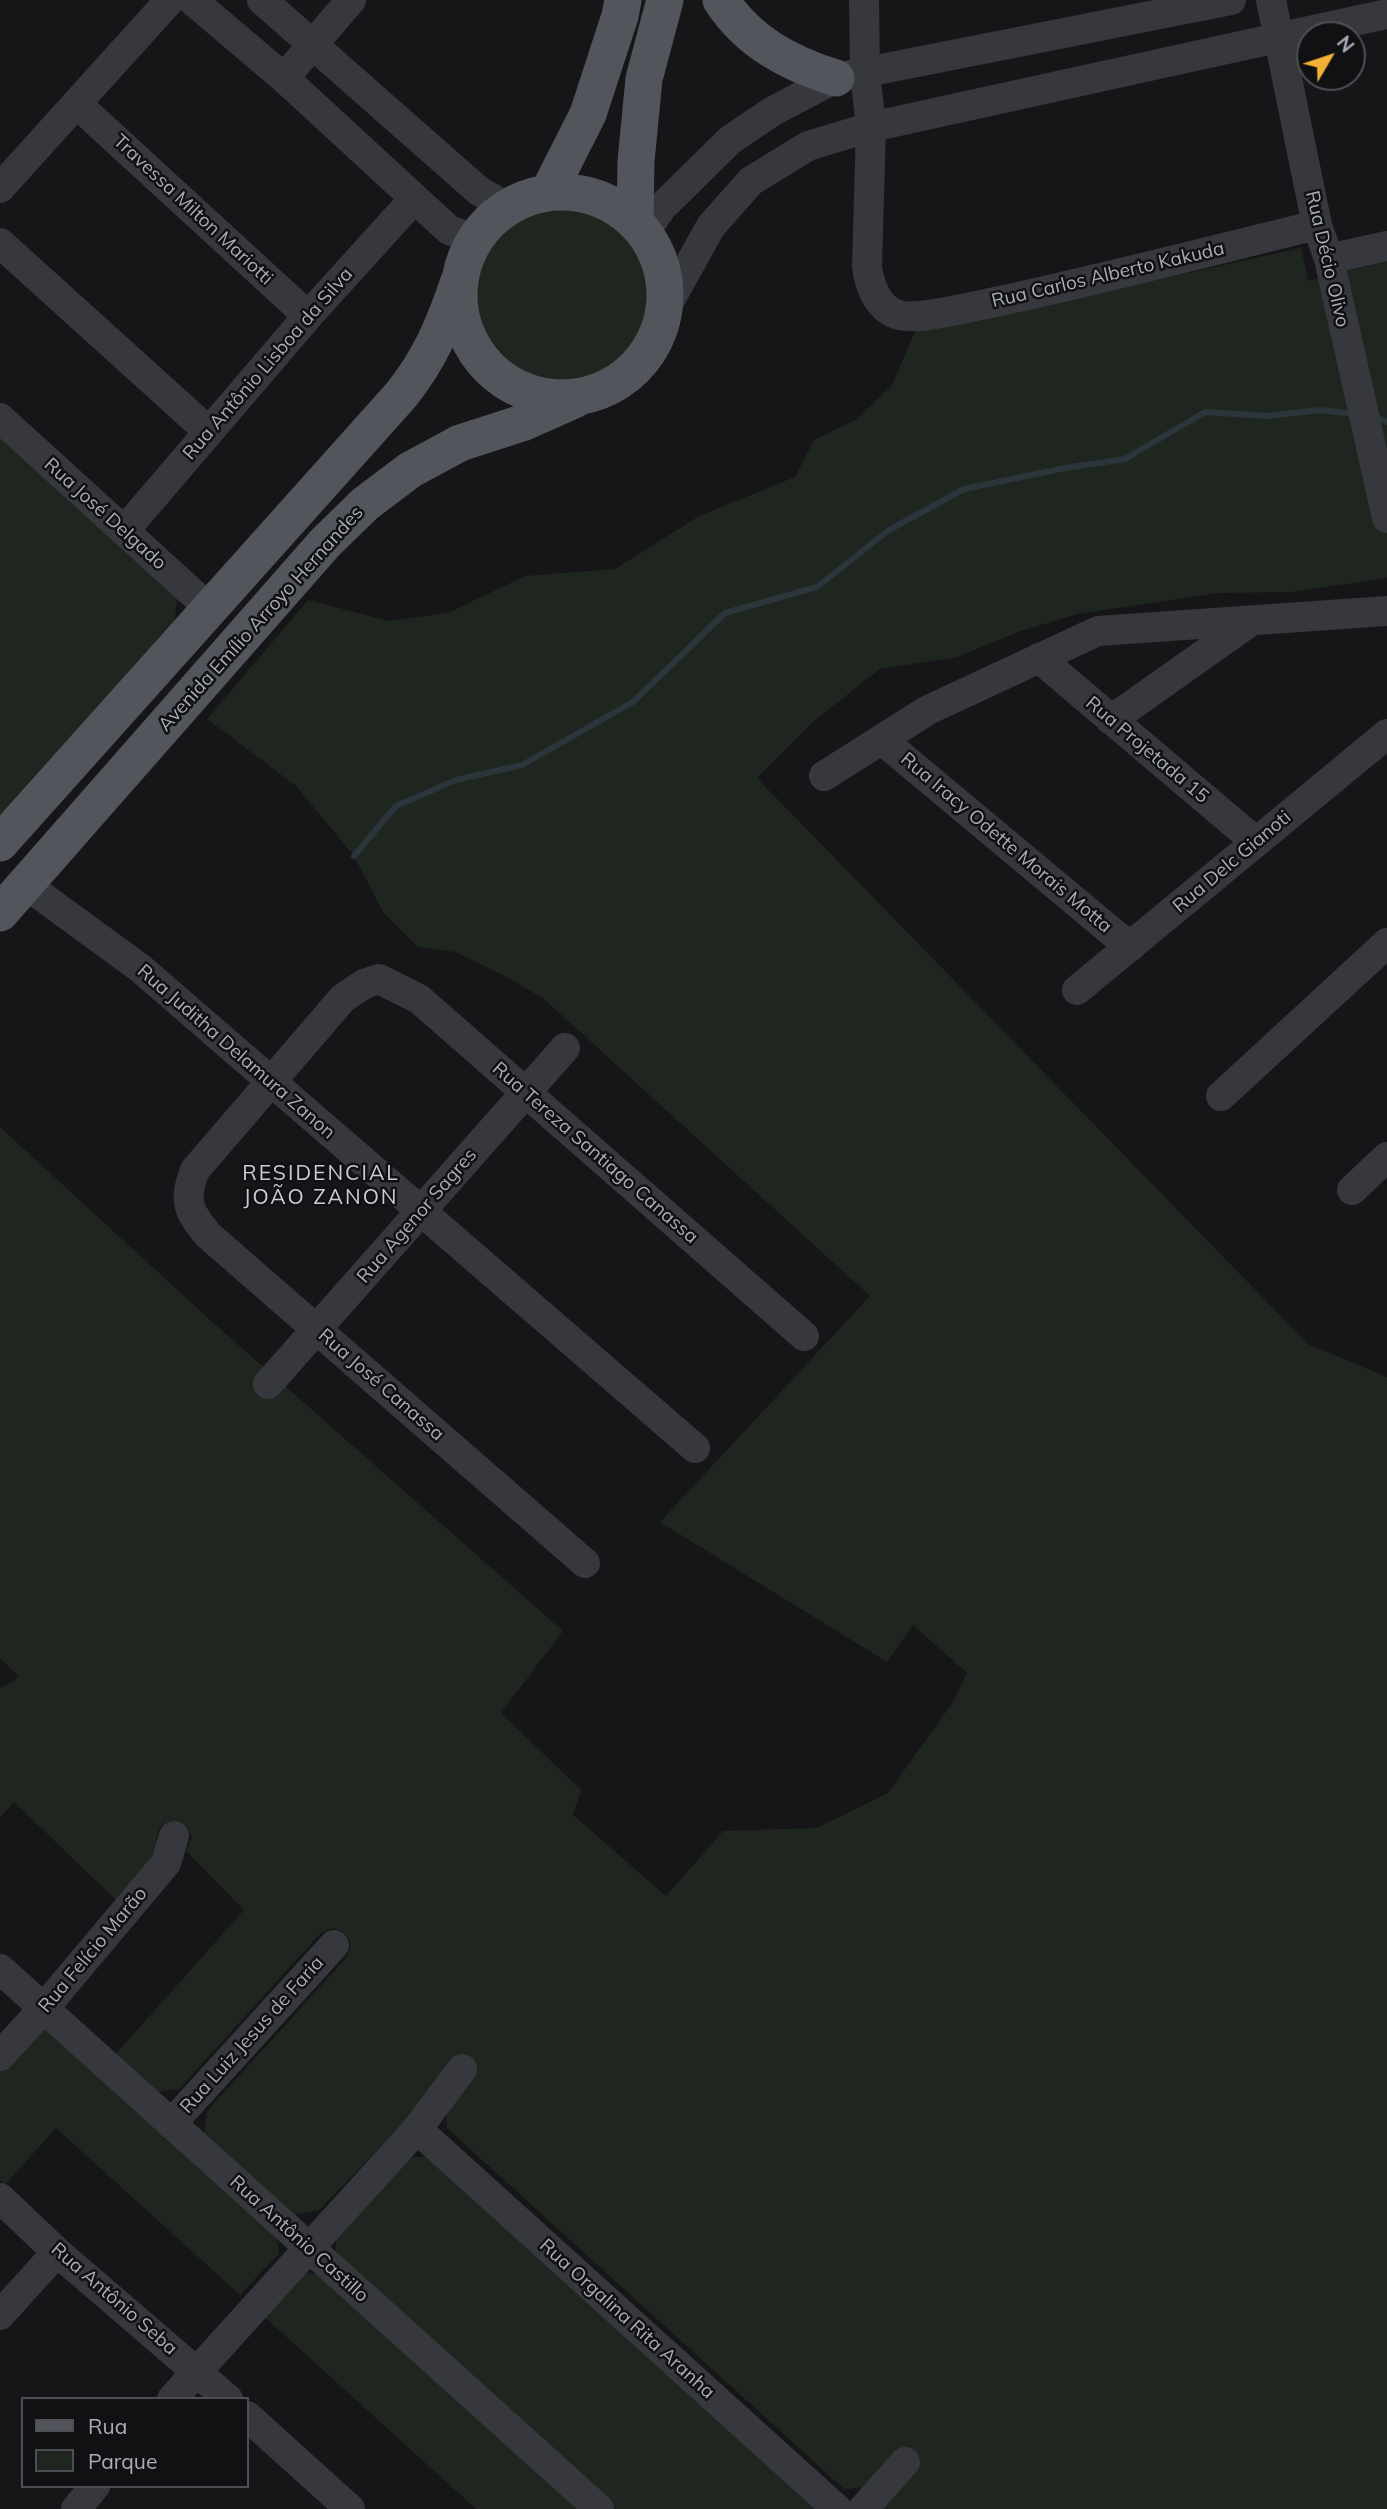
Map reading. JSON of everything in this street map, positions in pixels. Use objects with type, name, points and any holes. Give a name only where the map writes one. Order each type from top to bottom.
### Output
[{"type":"main road","points":[[548,192],[588,114],[623,0]]},
{"type":"main road","points":[[640,228],[636,161],[645,79],[665,0]]},
{"type":"main road","points":[[721,0],[748,32],[774,53],[804,68],[850,75]]},
{"type":"main road","points":[[0,843],[419,373],[433,348],[459,282],[464,260],[474,239],[489,221],[507,207],[527,197],[548,192],[572,192],[595,197],[617,208],[640,228],[657,257],[664,282],[664,309],[658,335],[644,359],[625,378],[602,391],[576,398],[549,398],[522,391],[499,378],[480,359],[462,322],[459,282]]},
{"type":"main road","name":"Avenida Emílio Arroyo Hernandes","points":[[0,913],[325,543],[365,504],[411,470],[460,443],[522,424],[576,398]]},
{"type":"main road","points":[[209,609],[242,638]]},
{"type":"street","points":[[0,188],[170,0]]},
{"type":"street","points":[[192,0],[284,78],[449,230],[474,239]]},
{"type":"street","points":[[262,0],[479,191],[507,207]]},
{"type":"street","points":[[284,78],[351,0]]},
{"type":"street","points":[[864,0],[850,75],[871,127]]},
{"type":"street","points":[[640,228],[730,140],[773,111],[850,75],[1230,0]]},
{"type":"street","name":"Rua Décio Olivo","points":[[1271,0],[1317,225],[1329,259],[1387,518]]},
{"type":"street","points":[[664,309],[711,226],[751,181],[808,146],[871,127],[1387,14]]},
{"type":"street","name":"Travessa Milton Mariotti","points":[[77,104],[308,316]]},
{"type":"street","name":"Rua Carlos Alberto Kakuda","points":[[871,127],[869,279],[884,306],[897,316],[939,314],[1058,289],[1317,225]]},
{"type":"street","name":"Rua Antônio Lisboa da Silva","points":[[124,531],[308,316],[414,199]]},
{"type":"street","points":[[0,243],[208,431]]},
{"type":"street","points":[[1329,259],[1387,246]]},
{"type":"street","name":"Rua José Delgado","points":[[0,418],[209,609]]},
{"type":"street","points":[[824,776],[928,709],[1098,631],[1387,611]]},
{"type":"street","points":[[1111,720],[1253,620]]},
{"type":"street","name":"Rua Projetada 15","points":[[1039,658],[1255,842]]},
{"type":"street","name":"Rua Iracy Odette Morais Motta","points":[[881,740],[1130,947]]},
{"type":"street","name":"Rua Delc Gianoti","points":[[1077,990],[1255,842],[1381,750]]},
{"type":"street","name":"Rua Juditha Delamura Zanon","points":[[25,884],[140,968],[695,1448]]},
{"type":"street","points":[[1221,1096],[1387,943]]},
{"type":"street","name":"Rua Tereza Santiago Canassa","points":[[272,1082],[343,999],[364,984],[379,979],[419,999],[804,1336]]},
{"type":"street","name":"Rua Agenor Sagres","points":[[268,1384],[565,1048]]},
{"type":"street","name":"Rua José Canassa","points":[[272,1082],[195,1170],[188,1200],[192,1216],[208,1235],[585,1563]]},
{"type":"street","points":[[1352,1189],[1387,1157]]},
{"type":"street","name":"Rua Felício Marão","points":[[0,2056],[166,1863],[174,1836]]},
{"type":"street","name":"Rua Luiz Jesus de Faria","points":[[171,2124],[334,1945]]},
{"type":"street","name":"Rua Antônio Castillo","points":[[0,1969],[599,2509]]},
{"type":"street","points":[[174,2397],[417,2129],[462,2069]]},
{"type":"street","name":"Rua Orgalina Rita Aranha","points":[[417,2129],[836,2509]]},
{"type":"street","name":"Rua Antônio Seba","points":[[0,2198],[57,2252],[226,2397]]},
{"type":"street","points":[[0,2315],[57,2252]]},
{"type":"street","points":[[248,2417],[350,2509]]},
{"type":"street","points":[[863,2509],[905,2462]]},
{"type":"street","points":[[76,2509],[94,2488]]},
{"type":"green space","points":[[564,207],[598,214],[627,233],[646,262],[653,296],[646,330],[627,359],[598,378],[564,385],[530,378],[501,359],[482,330],[475,296],[482,262],[501,233],[530,214]]},
{"type":"green space","points":[[1301,248],[1308,281],[1387,261],[1387,578],[1292,592],[1220,593],[1077,614],[1018,632],[958,657],[880,669],[815,720],[757,778],[1308,1344],[1387,1377],[1387,2509],[883,2509],[882,2503],[867,2487],[844,2489],[447,2128],[446,2110],[407,2120],[319,2210],[291,2215],[204,2138],[207,2111],[347,1957],[351,1944],[343,1932],[330,1929],[320,1934],[179,2089],[154,2092],[114,2056],[244,1910],[186,1851],[192,1838],[187,1827],[179,1822],[170,1821],[160,1827],[156,1840],[159,1847],[119,1903],[14,1802],[0,1818],[0,1689],[19,1677],[0,1658],[0,1127],[209,1319],[563,1631],[501,1713],[581,1790],[573,1815],[666,1896],[723,1831],[817,1828],[888,1793],[953,1702],[967,1673],[913,1625],[887,1662],[660,1522],[870,1296],[544,999],[455,952],[418,947],[383,912],[354,856],[296,786],[207,719],[308,600],[389,621],[448,613],[525,576],[615,569],[699,516],[795,477],[814,440],[857,419],[892,385],[915,331]]},
{"type":"green space","points":[[0,430],[177,599],[175,619],[0,822]]},
{"type":"green space","points":[[51,2027],[276,2230],[279,2253],[240,2295],[56,2128],[5,2185],[0,2180],[0,2071],[38,2030]]},
{"type":"green space","points":[[405,2157],[426,2157],[815,2509],[616,2509],[336,2256],[336,2229]]},
{"type":"green space","points":[[295,2273],[325,2274],[586,2509],[476,2509],[259,2312]]},
{"type":"waterway","points":[[354,856],[396,806],[456,780],[522,765],[633,702],[725,613],[817,587],[889,530],[964,489],[1065,468],[1125,459],[1205,412],[1267,416],[1320,410],[1356,414]]},
{"type":"waterway","points":[[1374,416],[1387,422]]},
{"type":"district","name":"RESIDENCIAL JOÃO ZANON","points":[[321,1186]]}]
